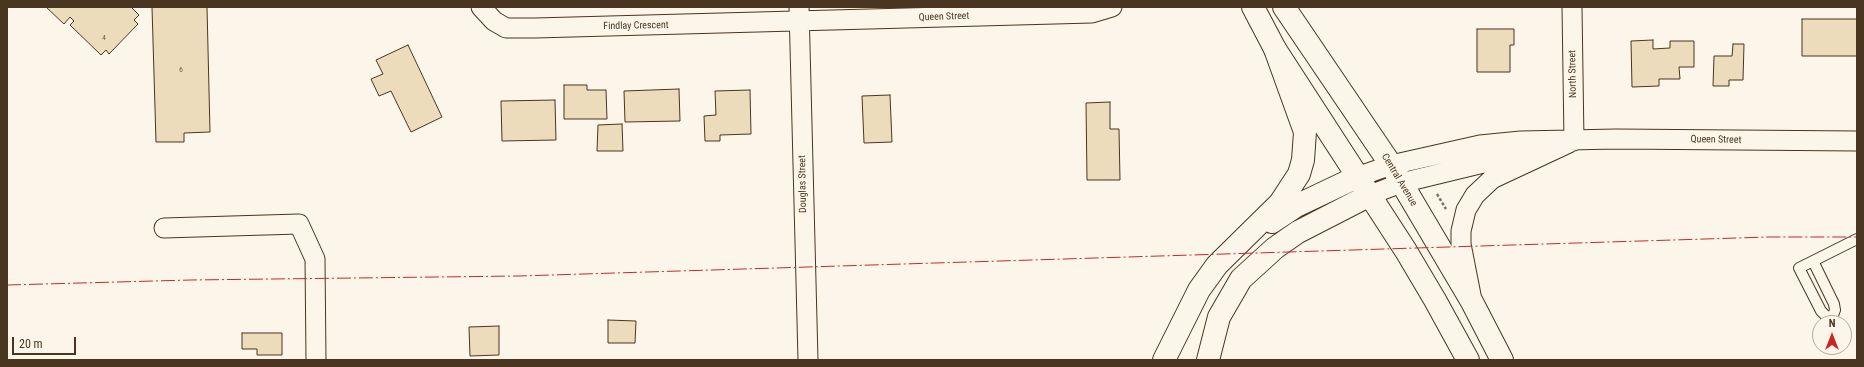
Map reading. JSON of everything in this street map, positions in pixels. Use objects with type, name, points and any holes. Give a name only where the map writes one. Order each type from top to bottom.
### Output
[{"type":"main road","points":[[1253,7],[1275,48],[1436,300],[1468,360]]},
{"type":"main road","name":"Central Avenue","points":[[1284,7],[1396,174],[1472,302],[1502,360]]},
{"type":"main road","points":[[1164,360],[1199,290],[1217,265],[1267,216],[1290,190],[1299,174],[1303,160],[1305,132],[1275,48]]},
{"type":"main road","points":[[1239,243],[1296,206],[1357,177]]},
{"type":"main road","points":[[1208,360],[1219,317],[1241,279],[1275,248],[1298,232],[1370,195]]},
{"type":"street","name":"Findlay Crescent","points":[[481,7],[494,21],[506,28],[799,14]]},
{"type":"street","name":"Queen Street","points":[[799,14],[1092,13],[1112,7]]},
{"type":"street","name":"North Street","points":[[1572,7],[1574,141]]},
{"type":"street","name":"Douglas Street","points":[[799,14],[808,360]]},
{"type":"street","name":"Queen Street","points":[[1357,177],[1396,174],[1574,141],[1624,139],[1857,141]]},
{"type":"street","points":[[1472,302],[1461,231],[1466,210],[1475,195],[1492,179],[1574,141]]},
{"type":"street","name":"Queen Street","points":[[1370,195],[1396,174]]},
{"type":"street","points":[[164,228],[299,224],[315,259],[316,360]]},
{"type":"lane","points":[[1813,261],[1834,304],[1835,310],[1832,318],[1825,315],[1821,311],[1799,268],[1813,261],[1857,239]]},
{"type":"path","points":[[1436,193],[1447,210]]},
{"type":"building","points":[[46,7],[131,7],[139,15],[134,20],[138,24],[109,54],[106,50],[101,55],[70,25],[74,21],[70,17],[64,24]]},
{"type":"building","points":[[152,7],[207,7],[210,132],[184,133],[184,142],[156,142]]},
{"type":"building","points":[[1802,19],[1857,19],[1857,56],[1802,56]]},
{"type":"building","points":[[1477,29],[1514,29],[1514,45],[1510,45],[1510,72],[1477,72]]},
{"type":"building","points":[[1653,40],[1653,49],[1670,48],[1670,41],[1694,41],[1694,67],[1679,67],[1680,79],[1659,79],[1659,86],[1632,87],[1631,41]]},
{"type":"building","points":[[1733,44],[1744,44],[1743,80],[1729,80],[1729,86],[1713,86],[1714,56],[1732,56]]},
{"type":"building","points":[[408,45],[442,117],[411,132],[391,91],[379,96],[371,79],[383,74],[376,60]]},
{"type":"building","points":[[564,85],[587,85],[587,90],[606,90],[607,119],[564,119]]},
{"type":"building","points":[[679,89],[680,121],[625,122],[624,91]]},
{"type":"building","points":[[750,90],[751,134],[720,135],[720,141],[705,141],[704,116],[716,115],[715,91]]},
{"type":"building","points":[[890,95],[892,142],[864,143],[862,96]]},
{"type":"building","points":[[555,100],[556,140],[502,141],[501,101]]},
{"type":"building","points":[[1110,102],[1110,129],[1119,129],[1120,180],[1087,180],[1086,103]]},
{"type":"building","points":[[622,124],[623,151],[597,151],[598,125]]},
{"type":"building","points":[[608,320],[636,321],[635,343],[608,343]]},
{"type":"building","points":[[499,326],[499,355],[470,356],[469,327]]},
{"type":"building","points":[[242,333],[282,333],[282,355],[257,355],[257,349],[242,349]]},
{"type":"power","points":[[7,285],[191,280],[519,276],[1769,237],[1857,237]]}]
